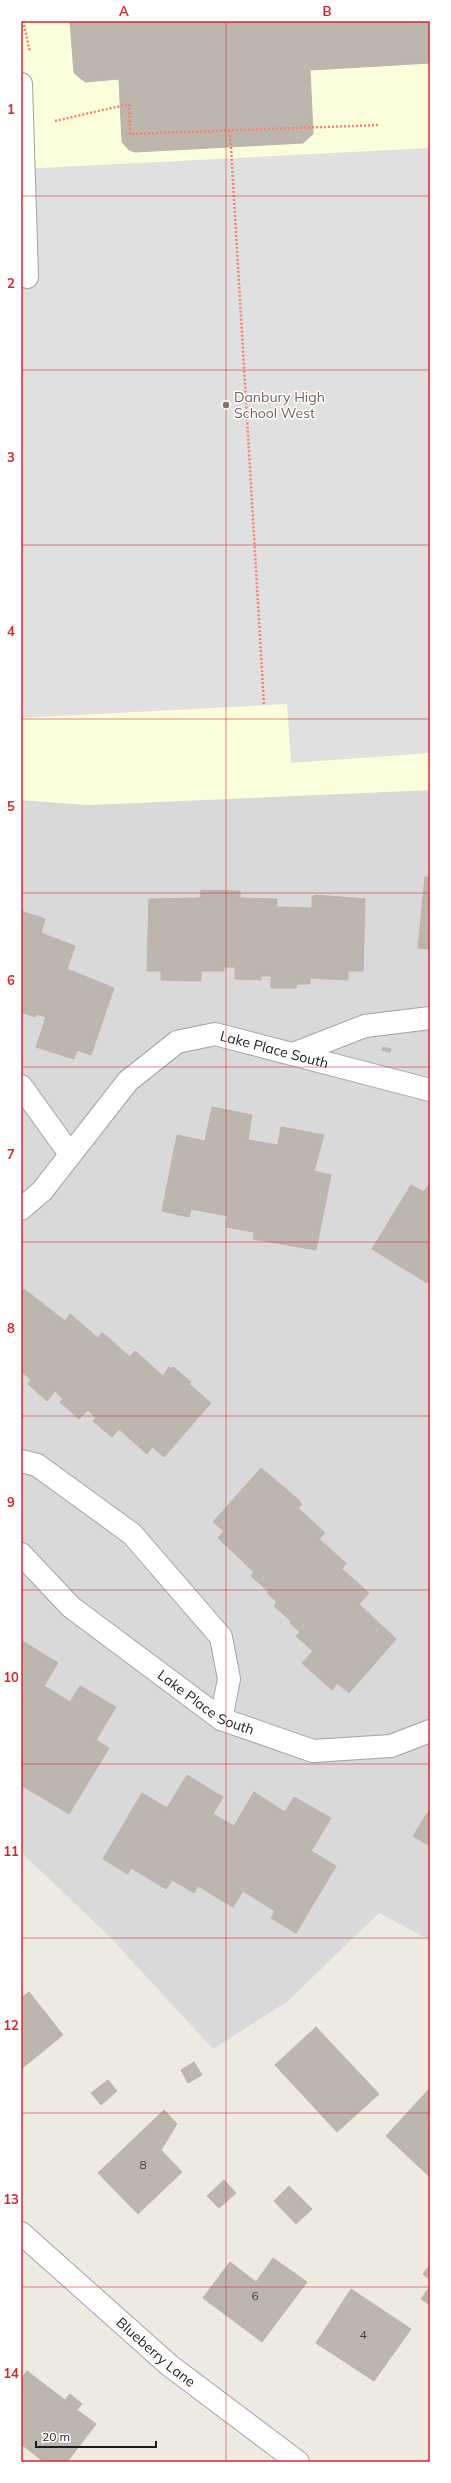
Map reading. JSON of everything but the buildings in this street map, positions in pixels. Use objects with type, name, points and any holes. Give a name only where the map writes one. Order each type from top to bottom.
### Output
[{"type":"street","points":[[21,84],[27,277]]},
{"type":"street","points":[[292,1054],[365,1026],[430,1018]]},
{"type":"street","name":"Lake Place South","points":[[21,1209],[42,1191],[128,1081],[178,1042],[215,1034],[430,1090]]},
{"type":"street","points":[[21,1086],[70,1154]]},
{"type":"street","points":[[21,1461],[37,1466],[132,1534],[221,1637],[229,1679],[221,1719]]},
{"type":"street","name":"Lake Place South","points":[[21,1554],[71,1608],[221,1719],[314,1751],[391,1746],[430,1731]]},
{"type":"street","name":"Blueberry Lane","points":[[21,2233],[169,2365],[298,2462]]},
{"type":"path","points":[[23,21],[31,58]]},
{"type":"path","points":[[53,122],[129,104],[130,134],[379,126]]},
{"type":"path","points":[[230,131],[264,705]]},
{"type":"shaded area","name":"Danbury High School West","points":[[21,21],[430,21],[430,790],[88,805],[21,800]]},
{"type":"shaded area","name":"Danbury High School West","points":[[430,148],[430,753],[291,763],[287,704],[21,718],[21,169]]},
{"type":"shaded area","points":[[430,790],[430,1940],[379,1913],[288,2001],[213,2049],[110,1937],[21,1852],[21,800],[88,805]]},
{"type":"place","name":"Danbury High School West","points":[[226,405]]}]
